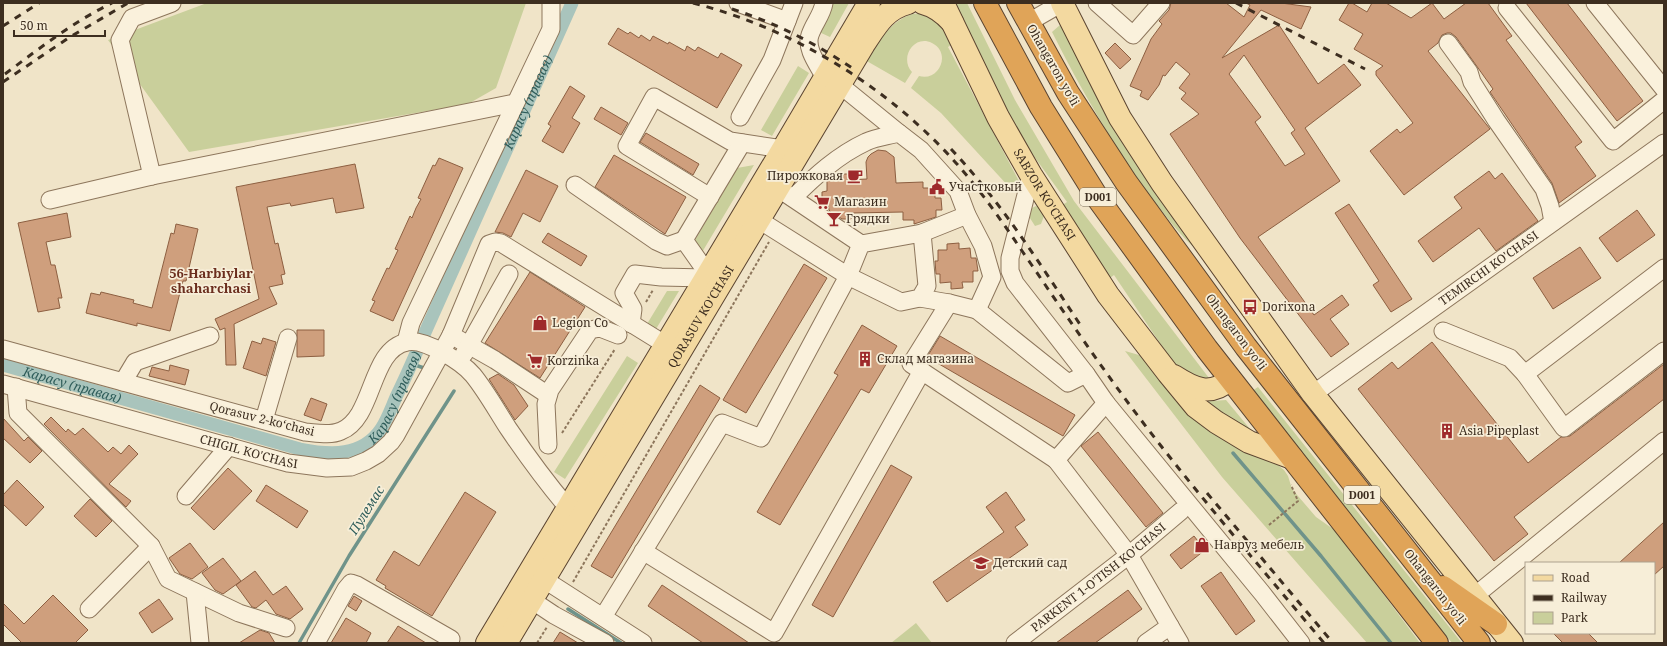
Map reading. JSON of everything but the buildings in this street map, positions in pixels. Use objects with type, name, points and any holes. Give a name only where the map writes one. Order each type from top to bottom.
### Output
[{"type":"highway","name":"D001","points":[[985,3],[1041,107],[1099,200],[1230,378],[1437,643]]},
{"type":"highway","name":"Ohangaron yoʻli","points":[[1018,3],[1075,104],[1114,166],[1246,347],[1479,643]]},
{"type":"highway","points":[[1230,378],[1240,365],[1246,347]]},
{"type":"highway","points":[[1424,573],[1470,599],[1496,624]]},
{"type":"main road","name":"QORASUV KO'CHASI","points":[[537,574],[767,225],[785,193],[832,82],[869,3]]},
{"type":"main road","name":"QORASUV KO'CHASI","points":[[506,643],[525,596],[568,508],[783,149],[832,82],[864,44],[882,18],[894,8],[908,3]]},
{"type":"main road","points":[[923,3],[941,11],[954,24]]},
{"type":"main road","name":"SABZOR KO'CHASI","points":[[944,3],[998,117],[1031,175],[1108,295],[1196,407],[1216,422],[1249,442],[1292,458]]},
{"type":"main road","name":"Ohangaron yoʻli","points":[[1062,3],[1107,95],[1133,141],[1314,394],[1470,599]]},
{"type":"main road","points":[[1168,373],[1188,385],[1200,389],[1217,387],[1230,378]]},
{"type":"main road","name":"QORASUV KO'CHASI","points":[[487,643],[525,596]]},
{"type":"main road","points":[[1496,624],[1512,643]]},
{"type":"street","points":[[152,176],[120,40],[132,18],[172,3]]},
{"type":"street","points":[[551,3],[551,28],[411,323],[410,342],[436,350],[459,364],[472,375],[534,467],[568,508]]},
{"type":"street","points":[[738,3],[787,21]]},
{"type":"street","points":[[740,117],[772,60],[794,3]]},
{"type":"street","points":[[824,3],[822,12],[810,35],[809,45],[832,82],[921,150],[958,191],[967,216],[983,246],[992,278],[977,310]]},
{"type":"street","points":[[1029,22],[1062,3]]},
{"type":"street","points":[[1097,3],[1133,35],[1161,3]]},
{"type":"street","points":[[1595,3],[1664,89]]},
{"type":"street","points":[[1507,8],[1612,141],[1664,100]]},
{"type":"street","points":[[1448,43],[1469,72],[1472,82],[1496,120],[1544,189],[1550,206],[1553,222]]},
{"type":"street","points":[[710,197],[627,146],[654,97],[730,141],[783,149]]},
{"type":"street","points":[[50,200],[152,176],[515,103]]},
{"type":"street","points":[[899,133],[867,141],[785,193],[861,244],[922,233],[967,216]]},
{"type":"street","points":[[576,185],[656,241],[667,246],[684,240],[742,143]]},
{"type":"street","name":"TEMIRCHI KO'CHASI","points":[[1314,394],[1664,143]]},
{"type":"street","points":[[1031,175],[1010,258],[1010,271],[1015,283],[1086,374],[1106,403],[1262,593],[1301,643]]},
{"type":"street","points":[[767,225],[848,276],[901,302],[920,298],[977,310],[1068,383],[1086,374]]},
{"type":"street","points":[[920,298],[927,286],[922,233]]},
{"type":"street","points":[[684,240],[707,276]]},
{"type":"street","name":"CHIGIL KO'CHASI","points":[[10,386],[288,463],[307,467],[343,468],[359,464],[378,454],[396,435],[436,350],[451,335],[489,244],[495,242],[501,243],[666,345]]},
{"type":"street","points":[[602,617],[722,423],[762,438],[848,276],[861,244]]},
{"type":"street","points":[[1525,374],[1664,268]]},
{"type":"street","points":[[459,364],[509,274]]},
{"type":"street","points":[[631,324],[633,309],[624,292],[635,274],[661,277],[707,276]]},
{"type":"street","points":[[949,303],[911,364],[1056,460],[1129,555],[1180,643]]},
{"type":"street","points":[[554,442],[546,404],[550,390],[590,330],[600,328],[618,335]]},
{"type":"street","points":[[1443,331],[1510,358],[1525,374],[1564,428],[1664,351]]},
{"type":"street","points":[[451,335],[469,344],[548,395]]},
{"type":"street","points":[[123,382],[135,362],[210,336]]},
{"type":"street","points":[[264,420],[288,338]]},
{"type":"street","name":"Qorasuv 2-koʻchasi","points":[[3,349],[264,420],[312,432],[328,434],[341,432],[351,424],[363,407],[387,356],[396,347],[410,342]]},
{"type":"street","points":[[643,551],[780,638],[922,371]]},
{"type":"street","points":[[10,386],[18,412],[151,546],[168,579],[239,614],[286,628]]},
{"type":"street","points":[[1056,460],[1106,403]]},
{"type":"street","points":[[1470,599],[1664,441]]},
{"type":"street","points":[[186,496],[229,446]]},
{"type":"street","name":"PARKENT 1-O'TISH KO'CHASI","points":[[1016,643],[1129,555],[1181,511]]},
{"type":"street","points":[[89,609],[151,546]]},
{"type":"street","points":[[537,574],[643,643]]},
{"type":"street","points":[[316,643],[346,589],[351,583],[451,639]]},
{"type":"street","points":[[195,592],[200,643]]},
{"type":"street","points":[[525,596],[597,641]]},
{"type":"street","points":[[1146,643],[1170,626]]},
{"type":"path","points":[[567,593],[767,225]]},
{"type":"path","points":[[554,442],[661,277]]},
{"type":"path","points":[[1268,525],[1298,501],[1289,480]]},
{"type":"path","points":[[537,643],[554,615]]},
{"type":"green space","points":[[207,3],[526,3],[496,88],[468,104],[189,152],[108,40]]},
{"type":"green space","points":[[831,3],[849,3],[830,37],[819,32]]},
{"type":"green space","points":[[951,3],[967,3],[1015,100],[1074,201],[1209,378],[1202,379],[1180,373],[1114,275],[1106,281],[1058,208],[1067,202],[1012,126]]},
{"type":"green space","points":[[912,14],[927,15],[941,26],[951,45],[948,47],[1020,183],[1018,189],[1014,190],[1010,188],[941,113],[911,88],[919,76],[926,77],[937,71],[942,59],[938,48],[932,43],[925,41],[919,42],[910,49],[907,60],[908,66],[912,72],[905,83],[865,60],[891,27],[904,17]]},
{"type":"green space","points":[[1064,24],[1199,252],[1179,233],[1151,197],[1098,117],[1052,32],[1060,25]]},
{"type":"green space","points":[[798,66],[809,73],[772,136],[761,130]]},
{"type":"green space","points":[[754,165],[701,254],[694,242],[737,168]]},
{"type":"green space","points":[[1036,206],[1039,207],[1044,216],[1041,224],[1035,226],[1028,215],[1032,208]]},
{"type":"green space","points":[[667,291],[679,291],[656,329],[647,324]]},
{"type":"green space","points":[[1125,351],[1146,357],[1284,470],[1288,476],[1292,489],[1316,517],[1336,531],[1420,643],[1367,643],[1222,477]]},
{"type":"green space","points":[[627,356],[638,363],[565,479],[554,472]]},
{"type":"green space","points":[[1258,387],[1462,643],[1452,643],[1252,391]]},
{"type":"green space","points":[[1226,400],[1260,441],[1200,402]]},
{"type":"green space","points":[[916,623],[932,643],[891,643]]},
{"type":"waterway","name":"Карасу (правая)","points":[[3,365],[300,449],[334,453],[345,452],[365,445],[381,429],[388,416],[572,3]]},
{"type":"waterway","name":"Пулемас","points":[[412,364],[424,368]]},
{"type":"waterway","name":"Пулемас","points":[[299,643],[349,556],[454,391]]},
{"type":"waterway","points":[[1233,453],[1321,556],[1391,643]]},
{"type":"waterway","points":[[568,609],[621,643]]},
{"type":"railway","points":[[3,26],[39,3]]},
{"type":"railway","points":[[5,74],[70,27],[112,3]]},
{"type":"railway","points":[[3,82],[70,37],[128,3]]},
{"type":"railway","points":[[693,3],[731,14],[769,29],[805,46],[840,66],[874,89],[906,114],[936,142],[963,171],[990,205],[1091,352],[1152,435],[1324,643]]},
{"type":"railway","points":[[1236,3],[1365,69]]},
{"type":"railway","points":[[732,9],[796,35],[826,51],[855,70]]},
{"type":"railway","points":[[951,149],[970,170],[1004,213],[1037,259],[1083,329]]},
{"type":"railway","points":[[1207,493],[1333,643]]},
{"type":"place","name":"Пирожковая","points":[[855,176]]},
{"type":"place","name":"Участковый","points":[[937,187]]},
{"type":"place","name":"Магазин","points":[[822,202]]},
{"type":"place","name":"Грядки","points":[[834,219]]},
{"type":"place","name":"Dorixona","points":[[1250,307]]},
{"type":"place","name":"Legion Co","points":[[540,323]]},
{"type":"place","name":"Склад магазина","points":[[865,359]]},
{"type":"place","name":"Korzinka","points":[[535,361]]},
{"type":"place","name":"Asia Pipeplast","points":[[1447,431]]},
{"type":"place","name":"Навруз мебель","points":[[1202,545]]},
{"type":"place","name":"Детский сад","points":[[981,563]]},
{"type":"district","name":"56-Harbiylar shaharchasi","points":[[211,280]]}]
